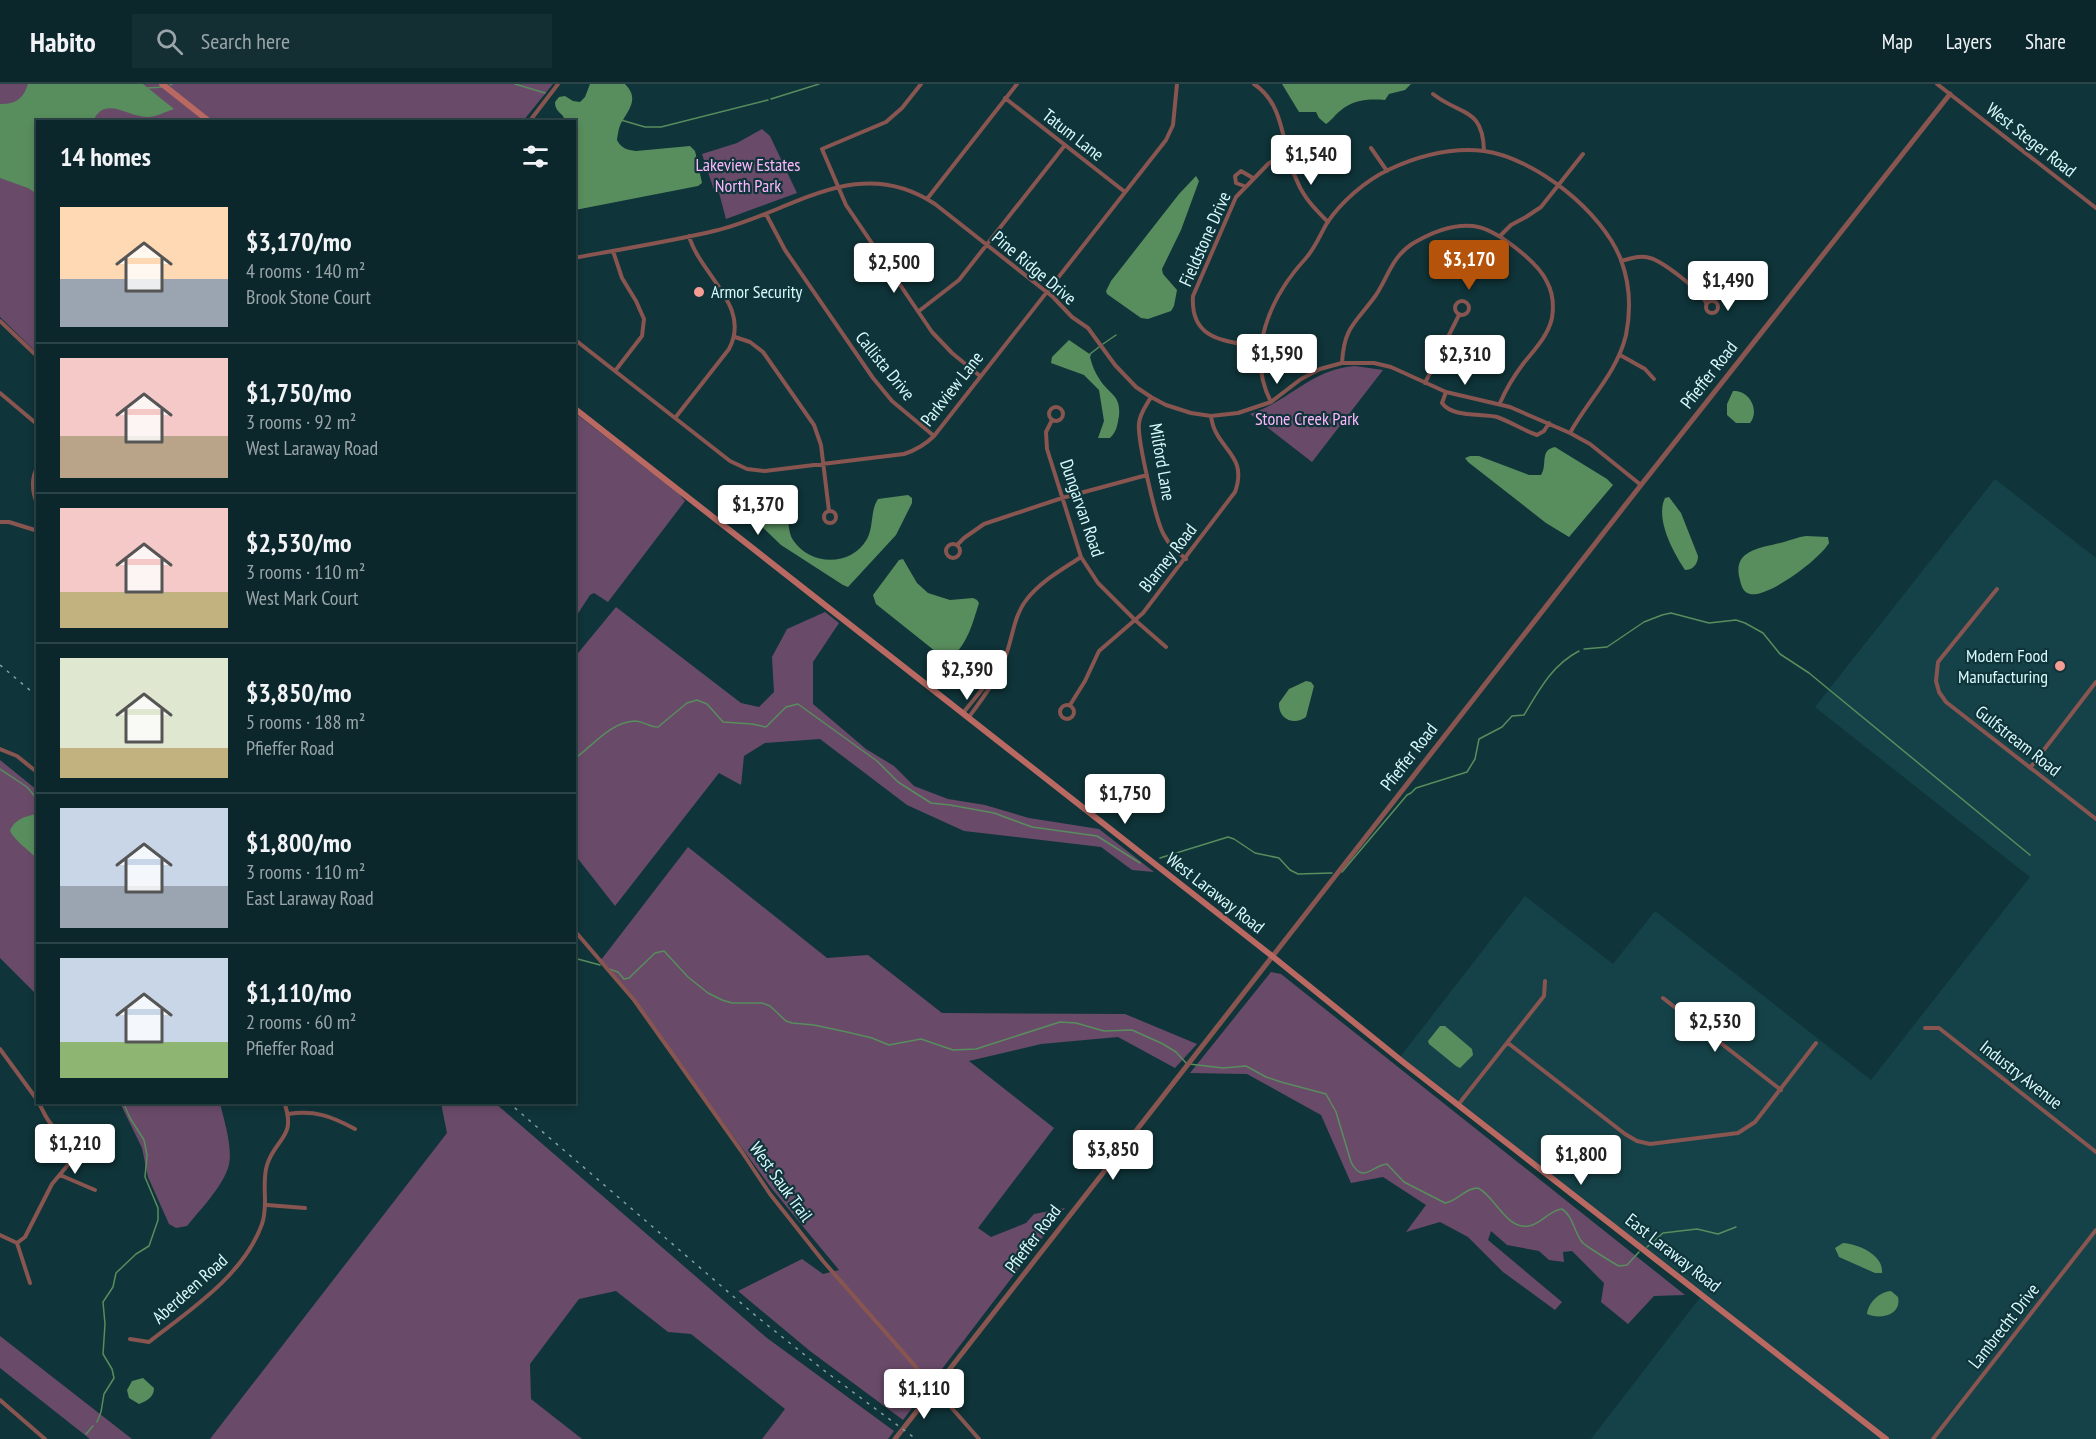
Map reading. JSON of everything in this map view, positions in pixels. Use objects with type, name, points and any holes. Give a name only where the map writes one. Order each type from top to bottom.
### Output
[{"type":"main road","points":[[162,84],[207,120]]},
{"type":"main road","name":"West Laraway Road","points":[[576,410],[1272,956]]},
{"type":"main road","name":"East Laraway Road","points":[[1272,956],[1458,1105],[1886,1439]]},
{"type":"street","points":[[531,120],[558,84]]},
{"type":"street","points":[[921,84],[902,108],[886,122],[822,149],[846,205],[918,311],[945,347],[980,376]]},
{"type":"street","points":[[927,199],[1017,84]]},
{"type":"street","name":"Parkview Lane","points":[[576,341],[730,461],[747,469],[772,470],[904,454],[921,447],[934,436],[1170,134],[1177,84]]},
{"type":"street","points":[[1254,84],[1265,94],[1277,112],[1296,180],[1308,202],[1328,222]]},
{"type":"street","name":"West Steger Road","points":[[1937,84],[2096,208]]},
{"type":"street","points":[[1433,93],[1475,118],[1483,133],[1484,151]]},
{"type":"street","name":"Pfieffer Road","points":[[895,1439],[1641,485],[1950,94]]},
{"type":"street","name":"Tatum Lane","points":[[1005,98],[1125,192]]},
{"type":"street","points":[[918,311],[956,283],[1065,146]]},
{"type":"street","points":[[1371,148],[1387,171]]},
{"type":"street","points":[[1270,402],[1260,374],[1261,348],[1268,318],[1277,297],[1294,271],[1314,247],[1328,222],[1366,183],[1387,171],[1441,151],[1484,151],[1517,160],[1538,170],[1558,185],[1601,226],[1621,261],[1628,288],[1629,306],[1627,328],[1620,355],[1608,377],[1580,414],[1570,433]]},
{"type":"street","name":"Fieldstone Drive","points":[[1261,348],[1217,339],[1205,332],[1196,321],[1192,309],[1193,296],[1236,197],[1244,186],[1269,163],[1288,154]]},
{"type":"street","points":[[1500,236],[1510,225],[1526,218],[1541,207],[1583,154]]},
{"type":"street","points":[[1244,186],[1236,183],[1235,176],[1241,171],[1253,178]]},
{"type":"street","name":"Pine Ridge Drive","points":[[576,258],[715,231],[838,186],[883,183],[927,199],[1047,292],[1071,317],[1088,328],[1129,380],[1151,398],[1166,405],[1191,413],[1211,416],[1238,413],[1270,402],[1311,374],[1342,363],[1364,362],[1384,365],[1446,392],[1500,403],[1549,423],[1590,444],[1641,485]]},
{"type":"street","name":"Callista Drive","points":[[766,213],[785,250],[873,378],[896,405],[934,436]]},
{"type":"street","points":[[1342,363],[1343,342],[1349,329],[1376,295],[1397,257],[1412,244],[1443,229],[1460,225],[1480,227],[1500,236],[1540,272],[1548,283],[1553,304],[1548,330],[1500,403]]},
{"type":"street","points":[[675,418],[729,349],[735,337],[735,319],[731,306],[697,255],[689,236]]},
{"type":"street","points":[[613,251],[622,278],[644,319],[642,336],[615,371]]},
{"type":"street","points":[[1621,261],[1638,256],[1658,261],[1697,291],[1706,303]]},
{"type":"street","points":[[1425,383],[1459,315]]},
{"type":"street","points":[[0,321],[36,355]]},
{"type":"street","points":[[735,337],[750,342],[766,356],[814,425],[821,445],[829,511]]},
{"type":"street","points":[[1620,355],[1645,369],[1654,379]]},
{"type":"street","points":[[1446,392],[1442,403],[1446,408],[1454,411],[1496,417],[1537,435],[1544,431],[1549,423]]},
{"type":"street","points":[[0,393],[36,423]]},
{"type":"street","name":"Milford Lane","points":[[1151,398],[1143,410],[1139,425],[1148,475],[1162,534],[1174,550],[1186,559]]},
{"type":"street","name":"Blarney Road","points":[[1070,705],[1099,651],[1135,620],[1233,498],[1237,487],[1236,461],[1215,434],[1211,416]]},
{"type":"street","name":"Dungarvan Road","points":[[1052,420],[1046,432],[1046,443],[1081,557],[1098,583],[1166,647]]},
{"type":"street","points":[[36,471],[32,482],[36,501]]},
{"type":"street","points":[[957,545],[984,524],[1062,498],[1148,475]]},
{"type":"street","points":[[0,522],[9,522],[36,530]]},
{"type":"street","points":[[966,715],[990,690],[991,682],[1005,656],[1022,605],[1044,582],[1081,557]]},
{"type":"street","name":"Gulfstream Road","points":[[1997,589],[1938,662],[1936,681],[1939,692],[1946,702],[2096,819]]},
{"type":"street","points":[[2030,768],[2096,682]]},
{"type":"street","points":[[0,749],[17,756],[36,771]]},
{"type":"street","name":"West Sauk Trail","points":[[576,932],[634,1000],[770,1194],[822,1261],[979,1439]]},
{"type":"street","points":[[1458,1105],[1544,996],[1545,981]]},
{"type":"street","points":[[1663,998],[1781,1090]]},
{"type":"street","name":"Industry Avenue","points":[[1925,1028],[1939,1028],[2096,1152]]},
{"type":"street","points":[[1508,1043],[1625,1134],[1637,1141],[1650,1144],[1738,1133],[1755,1122],[1816,1043]]},
{"type":"street","points":[[0,1049],[36,1099]]},
{"type":"street","points":[[17,1243],[24,1237],[52,1184],[72,1160],[72,1151],[67,1142],[39,1104]]},
{"type":"street","points":[[285,1104],[288,1114],[305,1112],[332,1116],[355,1129]]},
{"type":"street","name":"Aberdeen Road","points":[[130,1339],[149,1342],[207,1296],[238,1264],[262,1224],[267,1205],[264,1186],[266,1171],[270,1155],[284,1139],[288,1129],[288,1114]]},
{"type":"street","points":[[60,1175],[95,1190]]},
{"type":"street","points":[[267,1205],[305,1208]]},
{"type":"street","name":"Lambrecht Drive","points":[[1933,1439],[2096,1230]]},
{"type":"street","points":[[0,1235],[17,1243],[30,1283]]},
{"type":"street","points":[[0,1400],[45,1439]]},
{"type":"shaded area","points":[[28,84],[143,84],[174,109],[147,117],[110,108],[98,113],[94,120],[36,120],[36,193],[0,178],[0,104],[18,100]]},
{"type":"shaded area","points":[[590,84],[625,84],[631,93],[632,102],[619,129],[617,140],[622,147],[636,151],[690,146],[695,151],[702,183],[698,186],[576,210],[576,120],[565,120],[556,108],[555,102],[559,97],[565,96],[580,102],[585,97]]},
{"type":"shaded area","points":[[1282,84],[1411,84],[1405,90],[1389,94],[1385,100],[1367,100],[1351,104],[1326,124],[1316,112],[1299,112]]},
{"type":"shaded area","points":[[1196,176],[1199,181],[1181,230],[1162,269],[1163,274],[1177,290],[1174,306],[1171,311],[1148,319],[1141,318],[1106,291],[1111,281],[1179,194]]},
{"type":"shaded area","points":[[1069,340],[1091,355],[1097,375],[1117,399],[1119,416],[1115,431],[1110,438],[1098,438],[1104,421],[1099,390],[1084,375],[1051,363],[1052,357]]},
{"type":"shaded area","points":[[1733,391],[1744,394],[1752,402],[1754,413],[1750,423],[1736,423],[1727,415],[1727,404]]},
{"type":"shaded area","points":[[1555,447],[1613,485],[1569,537],[1546,523],[1465,458],[1479,456],[1529,475],[1541,475],[1547,451]]},
{"type":"shaded area","points":[[1995,479],[2096,558],[2096,1439],[1591,1439],[1702,1295],[1400,1057],[1525,896],[1613,964],[1655,911],[1871,1080],[2030,877],[1815,707]]},
{"type":"shaded area","points":[[908,495],[912,498],[912,503],[896,535],[848,587],[781,545],[752,517],[756,511],[785,510],[791,537],[800,549],[809,555],[830,560],[851,555],[860,548],[871,529],[874,508],[878,499]]},
{"type":"shaded area","points":[[1669,497],[1681,513],[1698,556],[1697,562],[1688,570],[1685,570],[1675,554],[1664,525],[1662,506],[1665,498]]},
{"type":"shaded area","points":[[1806,536],[1828,537],[1829,543],[1805,567],[1781,584],[1758,594],[1744,591],[1738,570],[1744,556],[1758,548]]},
{"type":"shaded area","points":[[903,559],[917,583],[928,593],[950,600],[973,598],[979,603],[966,639],[952,657],[940,655],[876,604],[873,595],[899,560]]},
{"type":"shaded area","points":[[1306,681],[1311,682],[1314,686],[1306,717],[1292,721],[1281,713],[1279,703],[1289,689]]},
{"type":"shaded area","points":[[36,814],[36,858],[10,831],[18,821]]},
{"type":"shaded area","points":[[1440,1026],[1445,1026],[1472,1049],[1473,1055],[1460,1068],[1429,1044],[1428,1041]]},
{"type":"shaded area","points":[[1843,1243],[1869,1252],[1879,1261],[1882,1273],[1875,1273],[1839,1257],[1835,1248]]},
{"type":"shaded area","points":[[1891,1291],[1898,1297],[1897,1308],[1893,1312],[1884,1316],[1867,1314],[1869,1306],[1875,1299],[1882,1293]]},
{"type":"shaded area","points":[[143,1378],[154,1388],[154,1391],[150,1398],[139,1404],[129,1398],[127,1390],[132,1381]]},
{"type":"green space","points":[[0,84],[553,84],[524,120],[453,120],[449,118],[438,120],[36,120],[36,352],[0,317]]},
{"type":"green space","name":"Lakeview Estates North Park","points":[[762,129],[770,136],[797,193],[726,219],[718,189],[714,190],[702,154],[737,143]]},
{"type":"green space","name":"Stone Creek Park","points":[[1355,366],[1383,370],[1312,462],[1250,414],[1278,401],[1325,373]]},
{"type":"green space","points":[[576,414],[685,501],[608,602],[594,593],[590,595],[576,616]]},
{"type":"green space","points":[[616,607],[741,703],[759,707],[774,692],[772,657],[787,629],[825,612],[839,623],[813,662],[813,704],[866,749],[894,766],[914,786],[948,799],[985,805],[1029,818],[1099,829],[1154,872],[1132,870],[1101,847],[964,831],[907,805],[820,739],[765,743],[744,756],[741,785],[719,773],[615,906],[576,856],[576,656]]},
{"type":"green space","points":[[0,760],[36,789],[36,994],[0,958]]},
{"type":"green space","points":[[688,847],[827,958],[868,955],[942,1013],[1125,1014],[1197,1044],[1175,1068],[1118,1037],[1041,1044],[969,1061],[1054,1128],[978,1228],[991,1237],[1026,1223],[1034,1214],[1065,1208],[903,1420],[810,1351],[738,1291],[802,1259],[823,1274],[839,1270],[772,1189],[601,960]]},
{"type":"green space","points":[[1271,972],[1281,974],[1685,1295],[1654,1296],[1628,1324],[1601,1302],[1604,1283],[1572,1251],[1563,1252],[1564,1262],[1549,1260],[1539,1251],[1507,1245],[1491,1231],[1488,1240],[1562,1302],[1555,1310],[1503,1272],[1468,1237],[1440,1222],[1406,1232],[1426,1205],[1383,1177],[1351,1183],[1321,1115],[1247,1074],[1190,1073]]},
{"type":"green space","points":[[120,1104],[220,1104],[229,1144],[230,1161],[216,1190],[187,1226],[176,1228],[169,1224],[148,1177],[142,1148]]},
{"type":"green space","points":[[441,1104],[496,1104],[767,1338],[894,1431],[888,1439],[762,1439],[785,1409],[691,1334],[668,1332],[616,1291],[579,1299],[530,1364],[531,1399],[582,1439],[210,1439],[447,1133]]},
{"type":"green space","points":[[0,1336],[132,1439],[90,1439],[0,1368]]},
{"type":"waterway","points":[[515,84],[545,93]]},
{"type":"waterway","points":[[771,99],[819,84]]},
{"type":"waterway","points":[[147,88],[163,87]]},
{"type":"waterway","points":[[621,120],[645,127],[661,127],[768,100]]},
{"type":"waterway","points":[[1103,344],[1116,335]]},
{"type":"waterway","points":[[1090,354],[1099,347]]},
{"type":"waterway","points":[[1584,649],[1607,647],[1644,622],[1671,613],[1709,623],[1736,620],[1745,623],[1763,633],[1780,654],[1809,673],[2030,855]]},
{"type":"waterway","points":[[1342,872],[1407,795],[1416,788],[1467,772],[1475,759],[1479,739],[1502,727],[1512,716],[1524,715],[1554,671],[1561,663],[1579,651]]},
{"type":"waterway","points":[[576,757],[610,730],[626,722],[635,721],[658,727],[687,703],[697,700],[707,704],[723,722],[766,727],[786,707],[798,704],[877,761],[898,782],[931,803],[994,813],[1032,827],[1097,836],[1140,863]]},
{"type":"waterway","points":[[0,769],[27,787],[36,798]]},
{"type":"waterway","points":[[1160,858],[1228,837],[1255,853],[1279,858],[1290,870],[1298,874],[1332,873]]},
{"type":"waterway","points":[[609,969],[618,972],[624,979],[629,978],[655,953],[664,951],[688,977],[708,993],[722,1000],[732,1003],[762,1003],[770,1006],[786,1021],[792,1023],[847,1032],[889,1045],[921,1039],[953,1050],[976,1049],[1060,1022],[1076,1023],[1104,1031],[1132,1030],[1176,1052],[1187,1064]]},
{"type":"waterway","points":[[576,959],[600,965]]},
{"type":"waterway","points":[[1189,1064],[1223,1068],[1246,1066],[1266,1077],[1326,1094],[1336,1112],[1351,1162],[1360,1172],[1368,1172],[1387,1164],[1404,1182],[1445,1203],[1469,1190],[1478,1188],[1507,1218],[1521,1226],[1534,1225],[1553,1212],[1562,1209],[1569,1216],[1582,1242],[1619,1266],[1627,1265],[1639,1252]]},
{"type":"waterway","points":[[97,1422],[104,1394],[114,1378],[112,1369],[103,1354],[105,1324],[103,1302],[113,1287],[116,1273],[136,1254],[149,1246],[158,1220],[158,1208],[145,1177],[147,1155],[144,1140],[124,1104]]},
{"type":"waterway","points":[[1647,1247],[1663,1233],[1697,1229],[1718,1234],[1736,1227]]},
{"type":"waterway","points":[[86,1434],[93,1426]]},
{"type":"railway","points":[[0,665],[36,695]]},
{"type":"railway","points":[[510,1104],[756,1316],[916,1439]]},
{"type":"place","name":"Armor Security","points":[[699,292]]},
{"type":"place","name":"Modern Food Manufacturing","points":[[2060,666]]}]
